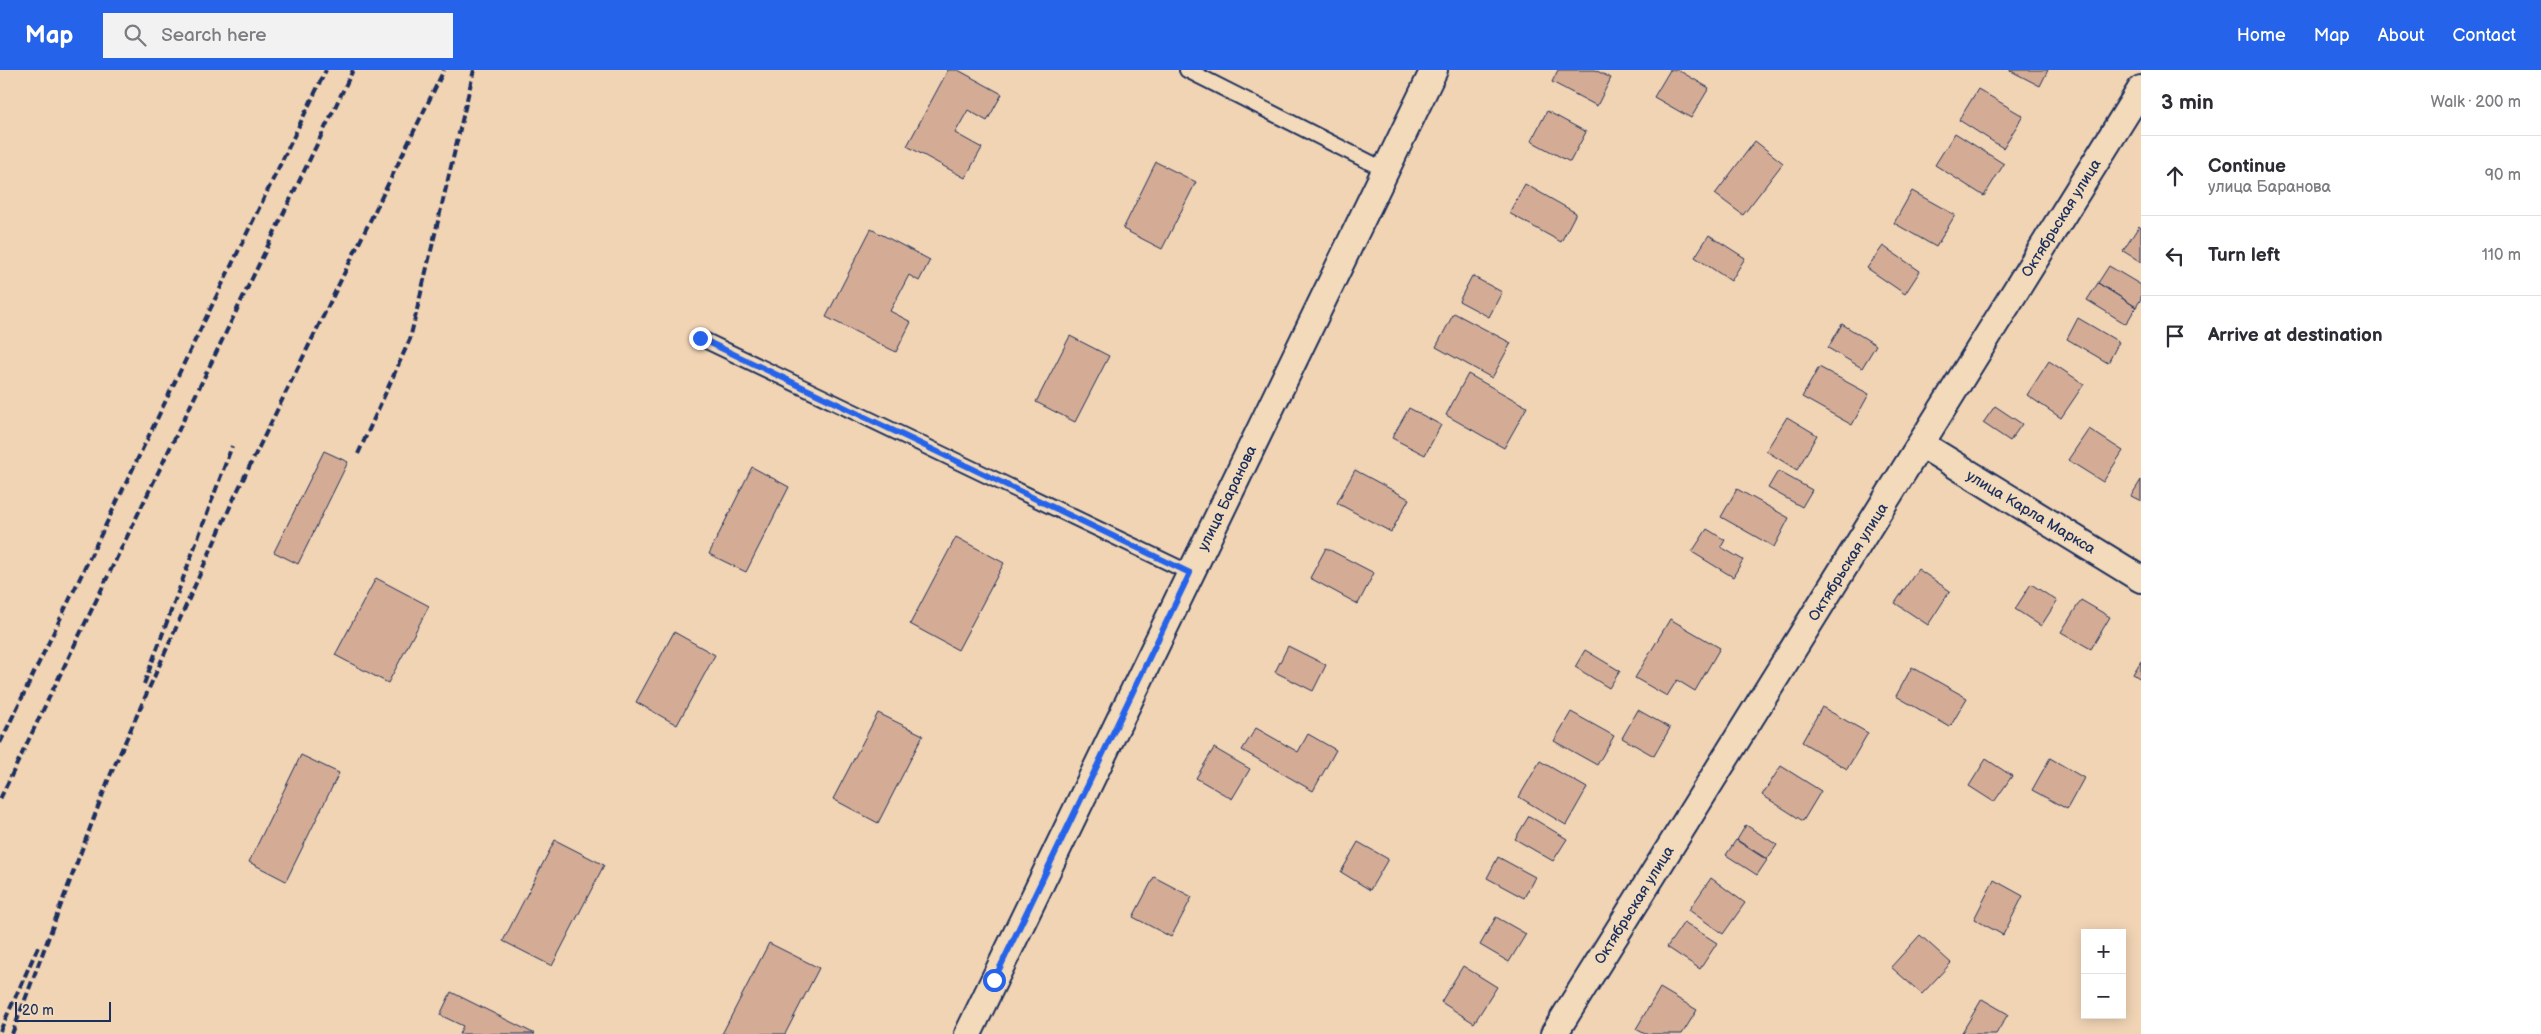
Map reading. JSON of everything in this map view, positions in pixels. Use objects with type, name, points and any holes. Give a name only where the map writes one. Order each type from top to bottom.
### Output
[{"type":"street","name":"улица Баранова","points":[[968,1034],[1434,70]]},
{"type":"street","name":"Октябрьская улица","points":[[1554,1034],[2141,89]]},
{"type":"street","name":"улица Карла Маркса","points":[[1921,444],[2141,579]]},
{"type":"lane","points":[[1188,70],[1385,170]]},
{"type":"lane","points":[[700,338],[1190,573]]},
{"type":"building","points":[[948,70],[958,70],[1002,94],[987,121],[968,110],[955,133],[982,148],[965,178],[907,146]]},
{"type":"building","points":[[1558,70],[1595,70],[1611,78],[1597,106],[1552,82]]},
{"type":"building","points":[[1670,70],[1678,70],[1709,88],[1691,118],[1654,97]]},
{"type":"building","points":[[2009,70],[2048,70],[2040,86]]},
{"type":"building","points":[[1978,89],[2023,116],[2003,148],[1959,120]]},
{"type":"building","points":[[1547,111],[1586,132],[1570,162],[1531,141]]},
{"type":"building","points":[[1955,133],[2004,164],[1984,196],[1935,165]]},
{"type":"building","points":[[1755,141],[1783,163],[1743,215],[1715,194]]},
{"type":"building","points":[[1156,162],[1196,182],[1162,249],[1123,229]]},
{"type":"building","points":[[1525,184],[1576,213],[1561,242],[1509,213]]},
{"type":"building","points":[[1912,191],[1955,215],[1936,247],[1894,223]]},
{"type":"building","points":[[2139,226],[2141,228],[2141,262],[2123,251]]},
{"type":"building","points":[[871,229],[930,260],[919,281],[909,275],[890,311],[911,322],[896,352],[826,317]]},
{"type":"building","points":[[1709,235],[1745,258],[1731,281],[1695,257]]},
{"type":"building","points":[[1883,246],[1920,271],[1905,294],[1867,268]]},
{"type":"building","points":[[2109,266],[2141,285],[2141,299],[2136,307],[2098,283]]},
{"type":"building","points":[[1472,276],[1502,292],[1489,317],[1459,301]]},
{"type":"building","points":[[2098,283],[2136,307],[2126,324],[2087,300]]},
{"type":"building","points":[[1454,313],[1511,343],[1492,378],[1436,347]]},
{"type":"building","points":[[2078,318],[2119,342],[2108,363],[2067,339]]},
{"type":"building","points":[[1842,324],[1876,345],[1862,368],[1828,348]]},
{"type":"building","points":[[1070,336],[1109,356],[1075,422],[1036,402]]},
{"type":"building","points":[[2049,361],[2084,384],[2061,418],[2027,395]]},
{"type":"building","points":[[1819,367],[1869,394],[1852,425],[1802,397]]},
{"type":"building","points":[[1468,374],[1527,407],[1504,448],[1446,415]]},
{"type":"building","points":[[1995,406],[2022,424],[2010,441],[1983,423]]},
{"type":"building","points":[[1409,408],[1441,425],[1425,455],[1392,438]]},
{"type":"building","points":[[1787,417],[1817,435],[1797,470],[1766,451]]},
{"type":"building","points":[[2089,429],[2123,451],[2103,482],[2068,460]]},
{"type":"building","points":[[324,451],[348,462],[298,564],[274,552]]},
{"type":"building","points":[[752,467],[789,487],[746,572],[709,554]]},
{"type":"building","points":[[1355,470],[1409,499],[1391,532],[1337,503]]},
{"type":"building","points":[[1778,471],[1812,490],[1802,507],[1768,488]]},
{"type":"building","points":[[2141,480],[2141,501],[2131,496]]},
{"type":"building","points":[[1737,489],[1789,518],[1774,547],[1721,517]]},
{"type":"building","points":[[1707,529],[1725,540],[1721,547],[1743,560],[1733,577],[1692,552]]},
{"type":"building","points":[[956,537],[1004,563],[958,650],[910,624]]},
{"type":"building","points":[[1326,548],[1374,573],[1358,604],[1310,578]]},
{"type":"building","points":[[1918,569],[1950,591],[1928,625],[1895,603]]},
{"type":"building","points":[[376,578],[429,606],[388,683],[335,655]]},
{"type":"building","points":[[2031,584],[2057,601],[2041,626],[2015,609]]},
{"type":"building","points":[[2081,600],[2110,617],[2091,649],[2061,632]]},
{"type":"building","points":[[1670,619],[1720,648],[1695,691],[1677,680],[1667,696],[1635,678]]},
{"type":"building","points":[[674,632],[715,655],[677,725],[636,702]]},
{"type":"building","points":[[1288,646],[1326,665],[1313,691],[1275,672]]},
{"type":"building","points":[[1585,650],[1620,671],[1609,688],[1575,667]]},
{"type":"building","points":[[2141,661],[2141,679],[2133,674]]},
{"type":"building","points":[[1912,667],[1967,698],[1950,727],[1896,696]]},
{"type":"building","points":[[1822,707],[1868,733],[1847,769],[1802,742]]},
{"type":"building","points":[[1638,710],[1670,728],[1654,756],[1622,738]]},
{"type":"building","points":[[1571,712],[1614,736],[1597,765],[1554,741]]},
{"type":"building","points":[[878,713],[923,735],[878,823],[833,799]]},
{"type":"building","points":[[1256,728],[1298,752],[1308,734],[1336,750],[1313,791],[1242,750]]},
{"type":"building","points":[[1214,748],[1250,769],[1232,799],[1196,778]]},
{"type":"building","points":[[301,755],[339,773],[286,881],[249,862]]},
{"type":"building","points":[[2050,758],[2084,778],[2067,809],[2032,790]]},
{"type":"building","points":[[1986,759],[2012,776],[1994,802],[1969,786]]},
{"type":"building","points":[[1540,761],[1587,788],[1566,825],[1519,797]]},
{"type":"building","points":[[1781,766],[1821,791],[1803,821],[1762,795]]},
{"type":"building","points":[[1529,816],[1567,839],[1553,861],[1515,839]]},
{"type":"building","points":[[1746,825],[1777,845],[1767,859],[1737,840]]},
{"type":"building","points":[[555,840],[604,865],[552,966],[503,941]]},
{"type":"building","points":[[1736,840],[1767,860],[1757,875],[1726,855]]},
{"type":"building","points":[[1358,842],[1388,859],[1370,890],[1341,872]]},
{"type":"building","points":[[1498,857],[1535,877],[1524,898],[1487,878]]},
{"type":"building","points":[[1154,877],[1192,897],[1171,937],[1133,917]]},
{"type":"building","points":[[1711,878],[1745,903],[1723,934],[1689,910]]},
{"type":"building","points":[[1994,880],[2023,896],[2003,935],[1974,919]]},
{"type":"building","points":[[1496,917],[1526,934],[1509,962],[1480,945]]},
{"type":"building","points":[[1684,922],[1717,943],[1700,969],[1667,947]]},
{"type":"building","points":[[1920,935],[1951,963],[1922,994],[1891,967]]},
{"type":"building","points":[[769,943],[819,968],[785,1034],[722,1034]]},
{"type":"building","points":[[1463,966],[1497,987],[1474,1023],[1441,1002]]},
{"type":"building","points":[[1660,988],[1697,1010],[1682,1034],[1645,1034],[1636,1029]]},
{"type":"building","points":[[451,992],[535,1034],[459,1034],[463,1026],[440,1015]]},
{"type":"building","points":[[1982,999],[2008,1014],[1996,1034],[1961,1034]]},
{"type":"railway","points":[[0,743],[326,70]]},
{"type":"railway","points":[[0,799],[353,70]]},
{"type":"railway","points":[[12,1034],[109,778],[234,498],[444,70]]},
{"type":"railway","points":[[358,454],[410,339],[474,70]]},
{"type":"railway","points":[[144,684],[232,446]]},
{"type":"railway","points":[[0,1031],[38,947]]},
{"type":"route","points":[[700,338],[1190,573],[994,980]]}]
